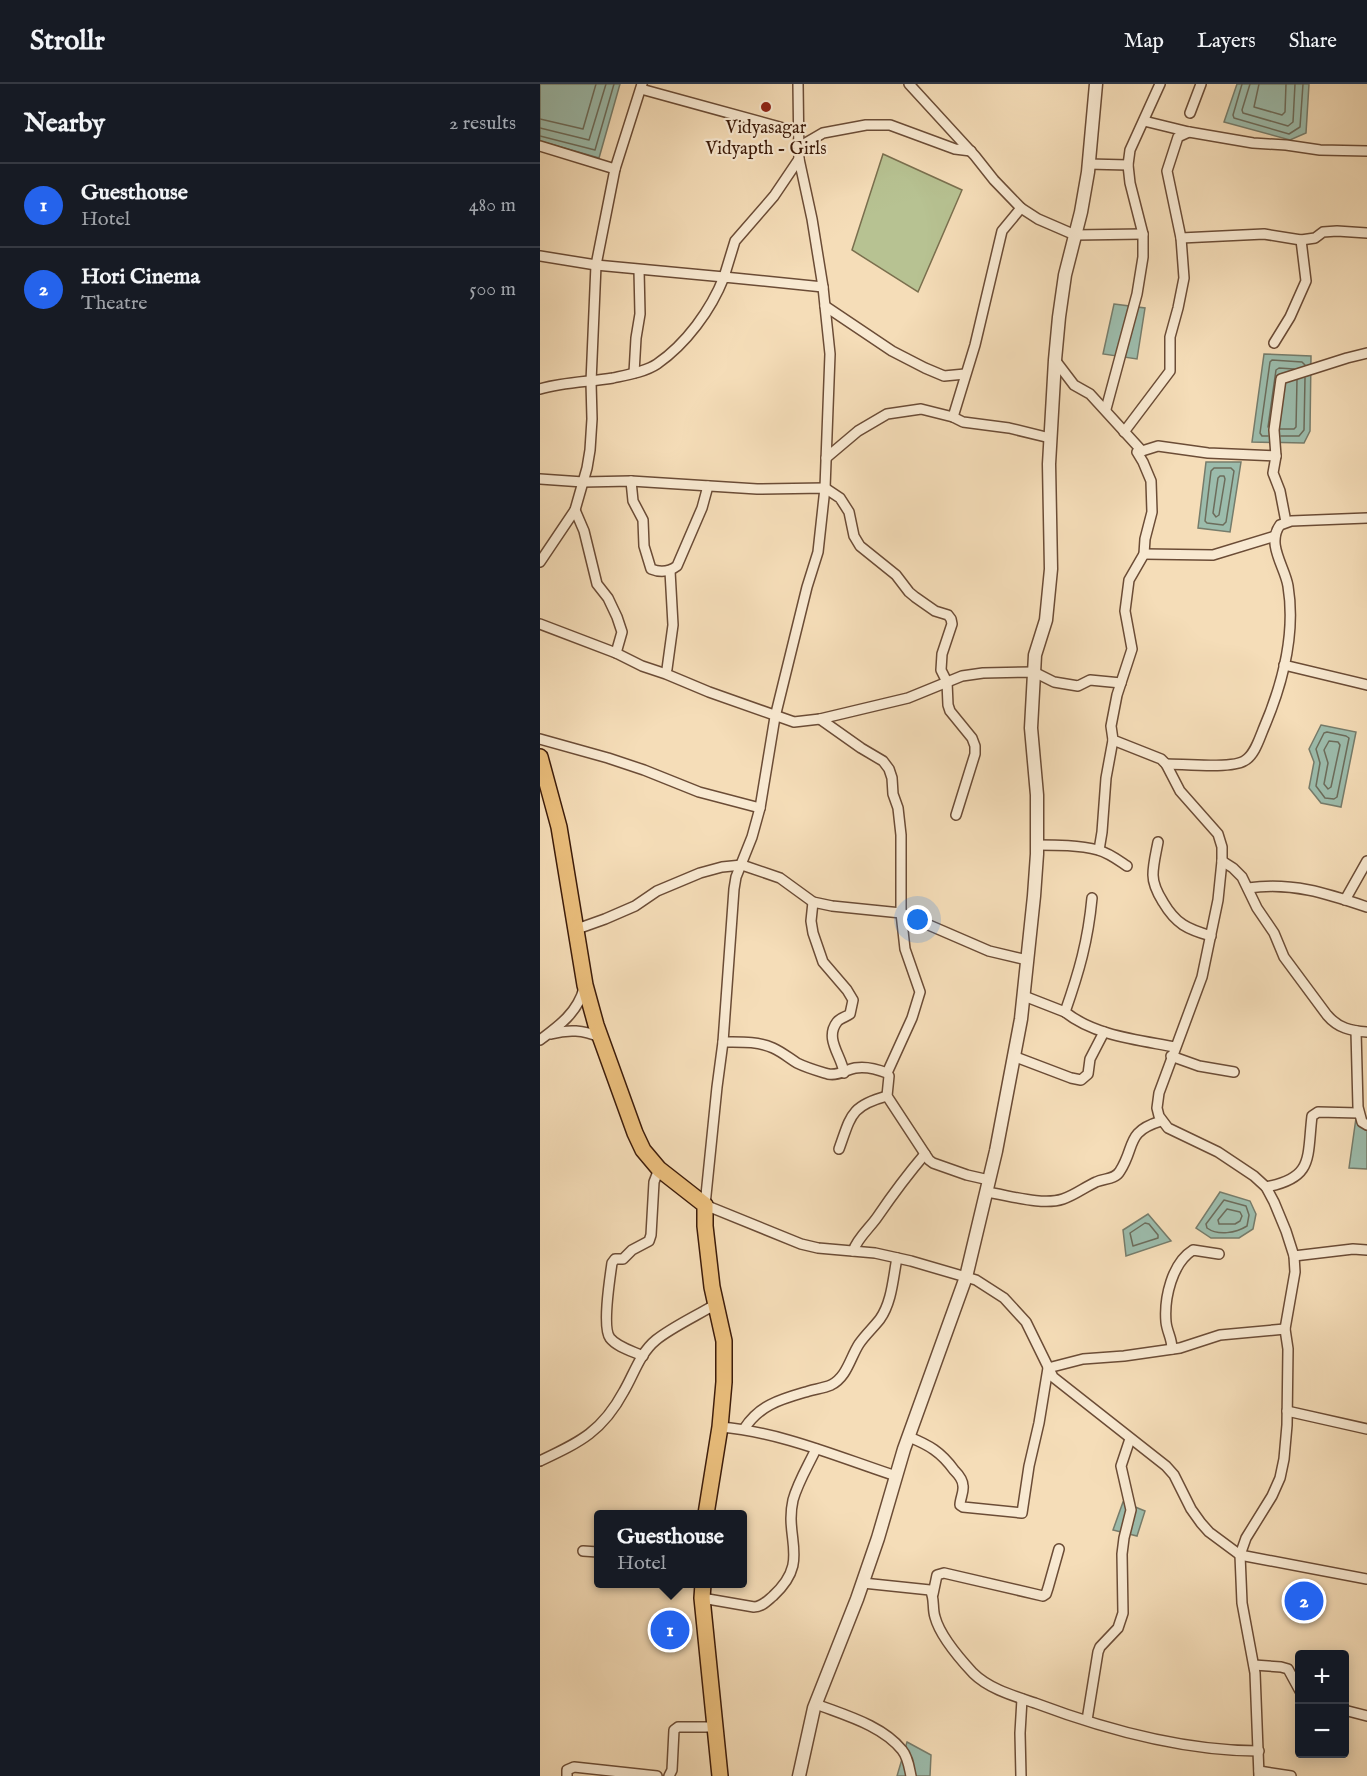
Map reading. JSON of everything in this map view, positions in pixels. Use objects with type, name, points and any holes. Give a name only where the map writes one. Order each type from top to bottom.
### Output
[{"type":"main road","points":[[540,757],[559,827],[585,985],[600,1037],[635,1133],[643,1150],[659,1169],[705,1205],[712,1287],[724,1341],[724,1382],[720,1427],[707,1510]]},
{"type":"main road","points":[[702,1591],[720,1776]]},
{"type":"street","points":[[798,84],[799,159],[823,287],[830,354],[825,488],[818,552],[807,586],[775,717],[760,808],[736,877],[723,1042],[705,1205],[801,1244],[897,1258],[966,1277],[985,1285],[1004,1298],[1026,1322],[1053,1377],[1166,1466],[1174,1475],[1191,1509],[1209,1532],[1240,1555],[1367,1580]]},
{"type":"street","points":[[799,1776],[806,1737],[816,1704],[863,1583],[909,1437],[966,1277],[1022,1019],[1037,846],[1031,728],[1035,656],[1046,620],[1051,569],[1050,438],[1055,360],[1065,275],[1081,212],[1096,84]]},
{"type":"street","points":[[1106,409],[1137,294],[1143,257],[1143,234],[1130,183],[1128,165],[1131,150],[1160,84]]},
{"type":"street","points":[[1190,113],[1202,84]]},
{"type":"street","points":[[913,85],[994,180],[1022,208],[1038,219],[1075,235],[1143,234]]},
{"type":"street","points":[[540,562],[575,510],[590,450],[596,265],[615,169],[641,86],[798,132]]},
{"type":"street","points":[[1144,121],[1189,132],[1253,143],[1367,152]]},
{"type":"street","points":[[799,147],[823,133],[866,125],[890,125],[955,149],[971,151]]},
{"type":"street","points":[[1124,432],[1170,371],[1170,337],[1184,278],[1181,238],[1167,171],[1178,137],[1189,132]]},
{"type":"street","points":[[540,146],[615,169]]},
{"type":"street","points":[[540,389],[634,373],[655,365],[674,350],[691,332],[718,291],[735,242],[774,196],[799,159]]},
{"type":"street","points":[[1088,164],[1128,165]]},
{"type":"street","points":[[952,417],[985,306],[1002,231],[1022,208]]},
{"type":"street","points":[[1181,238],[1264,234],[1300,240],[1315,238],[1323,232],[1367,233]]},
{"type":"street","points":[[1274,343],[1290,317],[1306,281],[1300,240]]},
{"type":"street","points":[[540,256],[639,270],[823,287]]},
{"type":"street","points":[[634,373],[640,314],[639,270]]},
{"type":"street","points":[[825,306],[892,351],[925,368],[944,376],[965,374]]},
{"type":"street","points":[[1286,522],[1280,491],[1273,473],[1276,456],[1274,430],[1281,379],[1367,353]]},
{"type":"street","points":[[1055,360],[1074,385],[1090,394],[1106,409],[1142,451]]},
{"type":"street","points":[[826,458],[858,431],[886,414],[921,409],[963,422],[1009,428],[1050,438]]},
{"type":"street","points":[[1100,850],[1106,778],[1113,740],[1111,726],[1132,649],[1125,610],[1129,580],[1144,554],[1145,538],[1152,512],[1151,481],[1137,452],[1158,446],[1208,453],[1276,456]]},
{"type":"street","points":[[540,479],[582,482],[631,481],[757,489],[825,488],[840,498],[846,506],[854,536],[860,546],[896,575],[915,597],[935,611],[948,615],[951,619],[952,624],[940,666],[947,682],[950,711],[972,738],[975,746],[975,754],[956,815]]},
{"type":"street","points":[[631,481],[633,501],[643,520],[644,546],[651,569],[656,571],[670,571],[677,566],[702,508],[708,486]]},
{"type":"street","points":[[575,510],[584,531],[597,585],[608,598],[622,632],[616,653]]},
{"type":"street","points":[[1166,764],[1241,763],[1246,760],[1259,740],[1275,702],[1284,665],[1290,622],[1288,584],[1276,552],[1275,536],[1280,525],[1286,522],[1367,518]]},
{"type":"street","points":[[1144,554],[1213,555],[1275,536]]},
{"type":"street","points":[[667,669],[673,625],[670,571]]},
{"type":"street","points":[[540,624],[616,653],[642,666],[775,717],[794,722],[908,698],[962,676],[982,673],[1034,672],[1054,682],[1078,686],[1090,680],[1121,683]]},
{"type":"street","points":[[1284,665],[1367,685]]},
{"type":"street","points":[[820,718],[861,748],[884,760],[892,778],[893,794],[900,819],[901,913],[905,949],[920,992],[912,1018],[887,1073],[889,1076],[887,1096],[925,1154],[933,1163],[967,1175],[987,1186],[1043,1202],[1052,1202],[1067,1198],[1100,1180],[1117,1176],[1135,1137],[1148,1125],[1161,1121]]},
{"type":"street","points":[[540,739],[645,770],[699,792],[760,808]]},
{"type":"street","points":[[1113,740],[1161,759],[1180,791],[1218,834],[1222,847],[1218,900],[1202,977],[1159,1093],[1157,1108],[1161,1121],[1168,1128],[1239,1166],[1266,1187],[1294,1256],[1294,1280],[1285,1329],[1288,1349],[1284,1459],[1280,1478],[1272,1496],[1246,1538],[1240,1555],[1242,1603],[1254,1665],[1259,1774],[1291,1776]]},
{"type":"street","points":[[1158,842],[1153,877],[1160,898],[1174,920],[1211,936]]},
{"type":"street","points":[[1037,846],[1100,850],[1127,866]]},
{"type":"street","points":[[1222,861],[1242,877],[1257,908],[1274,933],[1284,957],[1327,1016],[1334,1023],[1356,1031],[1367,1032]]},
{"type":"street","points":[[1345,900],[1367,861]]},
{"type":"street","points":[[577,929],[636,906],[657,891],[700,873],[742,865],[780,878],[813,902],[901,913],[989,951],[1027,960]]},
{"type":"street","points":[[1248,888],[1298,887],[1367,908]]},
{"type":"street","points":[[1065,1012],[1082,963],[1090,923],[1092,898]]},
{"type":"street","points":[[813,902],[811,921],[823,962],[853,1000],[850,1014],[837,1022],[832,1039],[833,1046],[840,1055],[844,1073]]},
{"type":"street","points":[[543,1038],[567,1020],[582,997],[585,985]]},
{"type":"street","points":[[1024,996],[1065,1012],[1090,1027],[1173,1052],[1199,1066],[1234,1072]]},
{"type":"street","points":[[543,1038],[573,1030],[600,1037]]},
{"type":"street","points":[[1356,1031],[1359,1113],[1362,1122],[1367,1125]]},
{"type":"street","points":[[1013,1056],[1081,1080],[1088,1074],[1090,1059],[1104,1032]]},
{"type":"street","points":[[723,1042],[762,1044],[812,1069],[834,1075],[861,1067],[887,1073]]},
{"type":"street","points":[[839,1149],[849,1121],[859,1107],[887,1096]]},
{"type":"street","points":[[1266,1187],[1290,1180],[1302,1171],[1306,1163],[1314,1113],[1359,1113]]},
{"type":"street","points":[[853,1251],[904,1178],[925,1154]]},
{"type":"street","points":[[643,1356],[611,1339],[607,1334],[607,1308],[612,1263],[615,1259],[623,1259],[632,1250],[649,1240],[651,1235],[654,1182],[659,1169]]},
{"type":"street","points":[[1294,1256],[1353,1249],[1367,1250]]},
{"type":"street","points":[[1172,1349],[1172,1339],[1166,1321],[1167,1302],[1174,1274],[1181,1262],[1193,1250],[1220,1254]]},
{"type":"street","points":[[744,1429],[763,1407],[785,1398],[824,1388],[834,1383],[845,1372],[859,1345],[881,1317],[888,1302],[897,1258]]},
{"type":"street","points":[[540,1461],[579,1442],[603,1422],[655,1340],[716,1304]]},
{"type":"street","points":[[1048,1368],[1083,1359],[1172,1349],[1197,1344],[1220,1335],[1285,1329]]},
{"type":"street","points":[[909,1437],[938,1451],[948,1462],[963,1483],[960,1505],[1022,1513],[1048,1368]]},
{"type":"street","points":[[1287,1411],[1367,1429]]},
{"type":"street","points":[[720,1427],[744,1429],[790,1440],[896,1476]]},
{"type":"street","points":[[1087,1720],[1098,1652],[1118,1628],[1123,1613],[1122,1554],[1131,1510],[1121,1466],[1130,1439]]},
{"type":"street","points":[[702,1591],[759,1607],[786,1583],[791,1574],[794,1557],[794,1537],[791,1524],[793,1501],[816,1449]]},
{"type":"street","points":[[1059,1549],[1046,1594],[1043,1596],[944,1573],[937,1575],[933,1594],[934,1615],[938,1627],[976,1676],[1022,1699],[1134,1734],[1223,1749],[1259,1751]]},
{"type":"street","points":[[583,1551],[594,1552]]},
{"type":"street","points":[[863,1583],[925,1589],[930,1590],[933,1594]]},
{"type":"street","points":[[1254,1665],[1288,1669],[1295,1683]]},
{"type":"street","points":[[1021,1776],[1022,1699]]},
{"type":"street","points":[[816,1704],[871,1726],[894,1742],[903,1750],[911,1776]]},
{"type":"street","points":[[1349,1711],[1367,1716]]},
{"type":"street","points":[[669,1776],[672,1770],[674,1730],[678,1727],[715,1727]]},
{"type":"street","points":[[567,1776],[567,1770],[570,1767],[599,1773],[657,1776]]},
{"type":"green space","points":[[883,154],[962,190],[918,292],[852,250]]},
{"type":"water","points":[[540,84],[620,84],[599,158],[540,141]]},
{"type":"water","points":[[1237,84],[1309,84],[1306,133],[1290,140],[1224,122]]},
{"type":"water","points":[[1114,304],[1145,308],[1137,359],[1103,354]]},
{"type":"water","points":[[1264,354],[1311,356],[1310,431],[1304,443],[1252,442]]},
{"type":"water","points":[[1206,462],[1241,462],[1230,532],[1198,528]]},
{"type":"water","points":[[1321,725],[1356,732],[1341,807],[1321,803],[1309,788],[1314,762],[1309,749]]},
{"type":"water","points":[[1356,1118],[1367,1119],[1367,1169],[1349,1168]]},
{"type":"water","points":[[1220,1192],[1250,1201],[1256,1214],[1253,1229],[1239,1238],[1211,1238],[1196,1228]]},
{"type":"water","points":[[1148,1214],[1171,1241],[1126,1256],[1123,1230]]},
{"type":"water","points":[[1123,1502],[1145,1511],[1137,1536],[1113,1530]]},
{"type":"water","points":[[907,1742],[931,1755],[930,1776],[897,1776]]},
{"type":"place","name":"Vidyasagar Vidyapth - Girls","points":[[766,107]]},
{"type":"place","name":"Hori Cinema","points":[[1304,1601]]},
{"type":"place","name":"Guesthouse","points":[[670,1630]]}]
